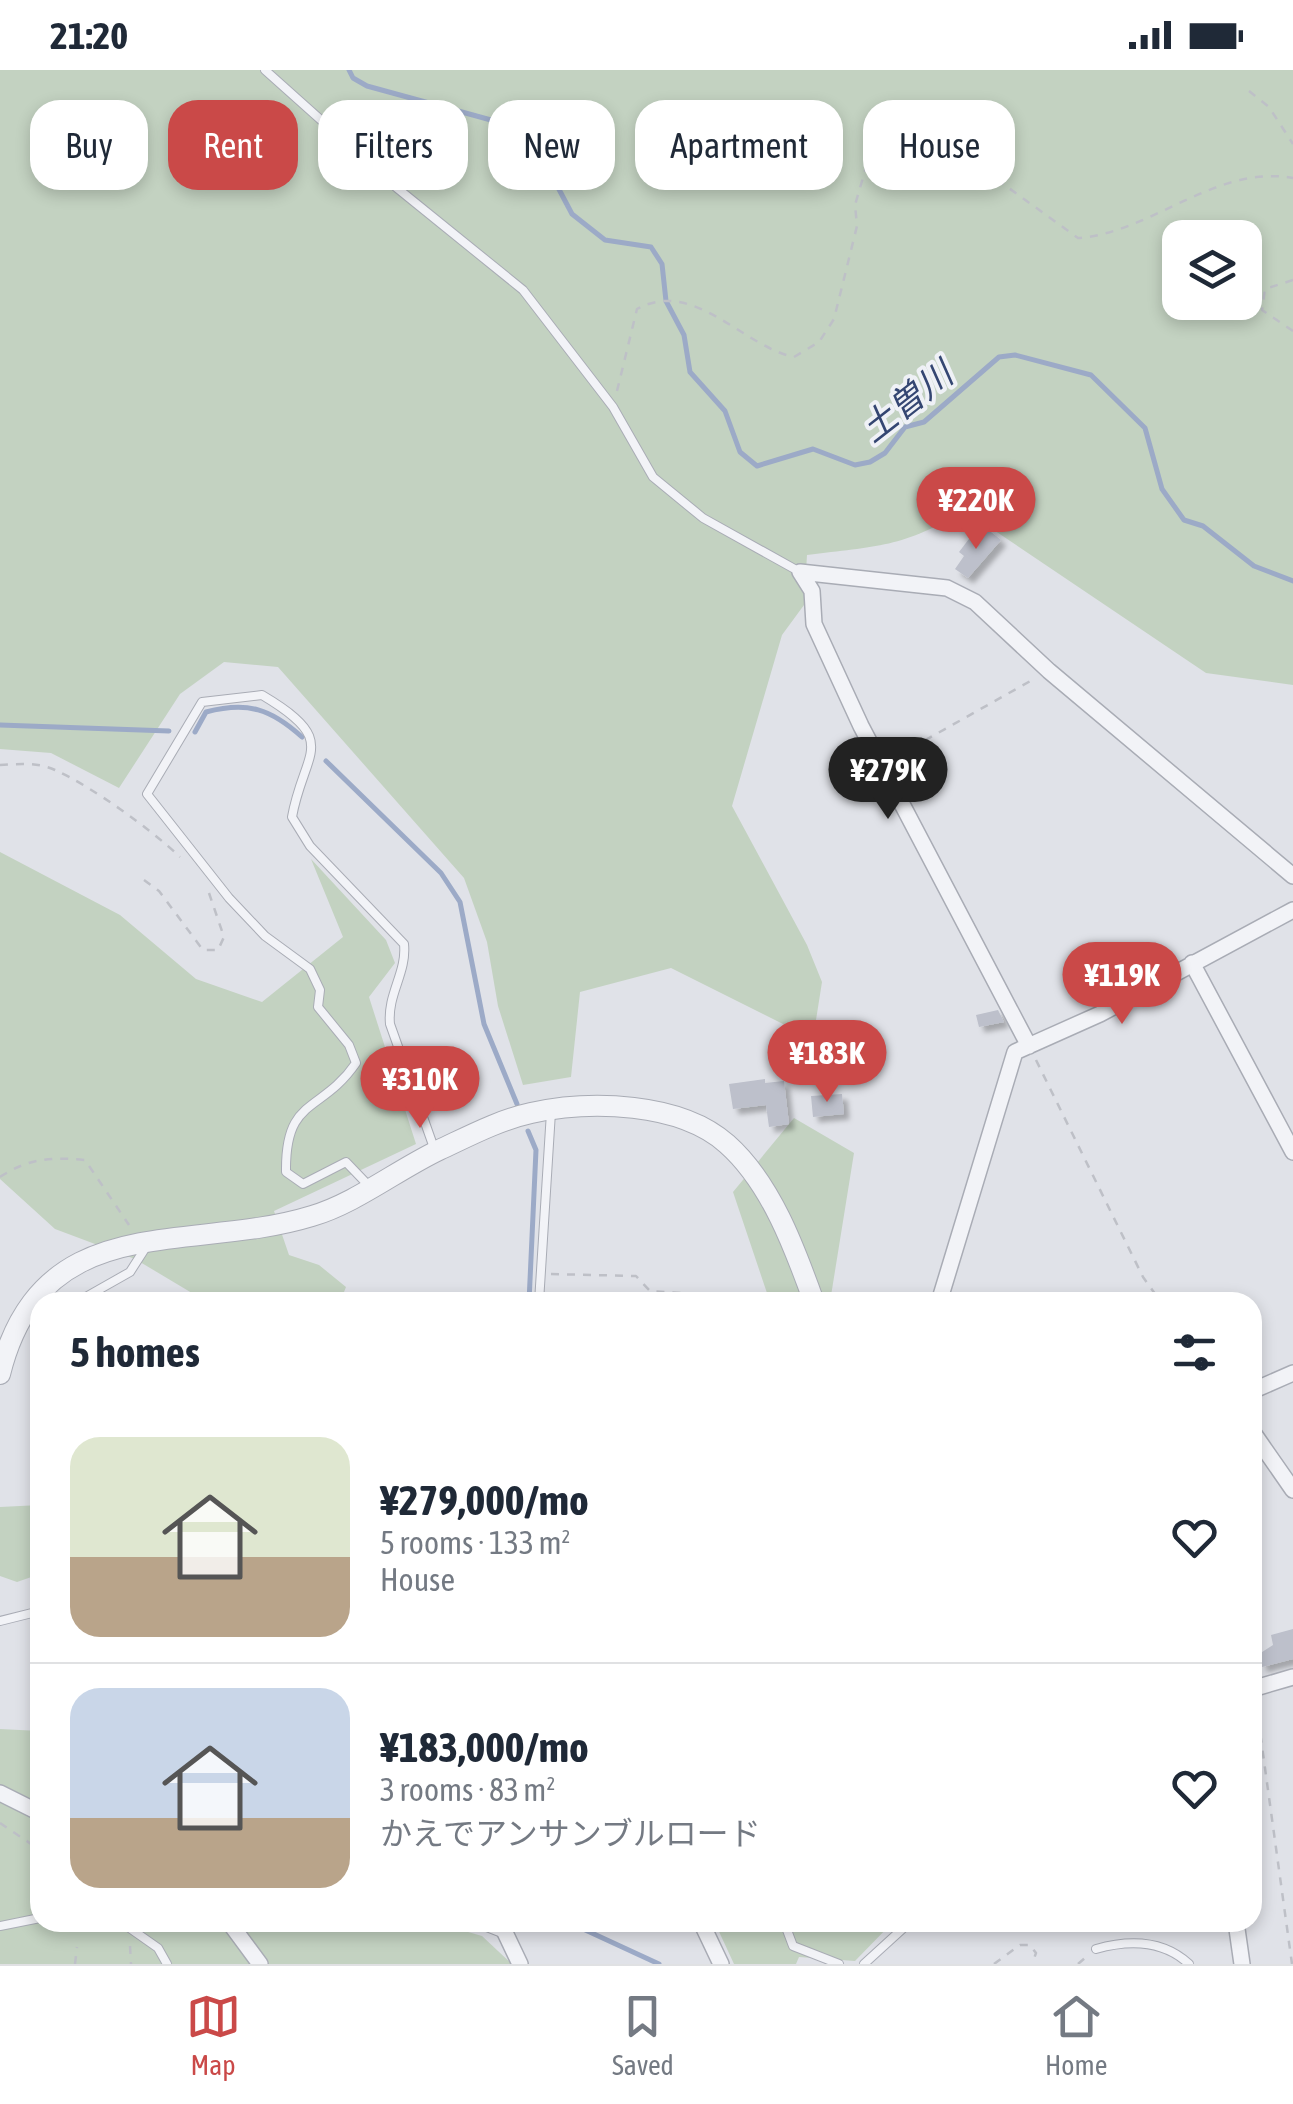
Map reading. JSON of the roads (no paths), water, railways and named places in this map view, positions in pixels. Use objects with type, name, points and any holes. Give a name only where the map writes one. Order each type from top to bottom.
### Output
[{"type":"street","points":[[800,572],[947,588],[974,602],[1049,671],[1293,876]]},
{"type":"street","points":[[800,572],[812,590],[814,624],[1029,1046]]},
{"type":"street","points":[[941,1292],[1016,1052],[1100,1014],[1293,910]]},
{"type":"street","points":[[1192,963],[1293,1152]]},
{"type":"street","points":[[43,1292],[87,1258],[144,1240],[277,1225],[316,1215],[495,1125],[551,1110],[592,1107],[689,1120],[727,1144],[764,1189],[810,1292]]},
{"type":"street","points":[[0,1374],[3,1346],[30,1309]]},
{"type":"street","points":[[1262,1387],[1293,1373]]},
{"type":"street","points":[[1262,1445],[1293,1490]]},
{"type":"street","points":[[1262,1687],[1293,1678]]},
{"type":"street","points":[[0,1794],[30,1809]]},
{"type":"street","points":[[236,1932],[260,1964]]},
{"type":"street","points":[[503,1932],[520,1964]]},
{"type":"street","points":[[706,1932],[722,1964]]},
{"type":"street","points":[[1237,1932],[1242,1964]]},
{"type":"lane","points":[[266,70],[396,188],[522,290],[614,407],[653,478],[703,518],[800,572]]},
{"type":"lane","points":[[370,1187],[346,1162],[302,1184],[286,1172],[286,1139],[300,1113],[342,1083],[356,1063],[349,1045],[318,1007],[320,990],[310,969],[265,936],[229,898],[147,794],[202,702],[262,696],[308,730],[313,755],[292,817],[310,846],[404,944],[406,964],[388,1004],[390,1024],[435,1152]]},
{"type":"lane","points":[[540,1292],[551,1110]]},
{"type":"lane","points":[[95,1292],[130,1272],[144,1240]]},
{"type":"lane","points":[[0,1621],[30,1614]]},
{"type":"lane","points":[[0,1926],[30,1920]]},
{"type":"lane","points":[[134,1932],[158,1948],[166,1964]]},
{"type":"lane","points":[[788,1932],[793,1946],[839,1964]]},
{"type":"lane","points":[[864,1964],[899,1932]]},
{"type":"lane","points":[[1096,1949],[1143,1942],[1179,1955],[1189,1964]]},
{"type":"waterway","name":"土曽川","points":[[349,70],[353,78],[367,86],[502,123],[553,178],[572,214],[605,240],[651,247],[662,264],[666,301],[684,335],[690,372],[725,411],[740,452],[757,466],[813,449],[855,465],[870,462],[885,453],[905,427],[924,422],[999,357],[1015,355],[1091,375],[1145,428],[1162,489],[1184,520],[1203,526],[1254,566],[1293,581]]},
{"type":"waterway","points":[[195,732],[206,712],[234,707],[269,714],[302,737]]},
{"type":"waterway","points":[[0,725],[169,731]]},
{"type":"waterway","points":[[326,761],[441,873],[460,902],[484,1024],[517,1104]]},
{"type":"waterway","points":[[528,1131],[536,1150],[529,1292]]},
{"type":"waterway","points":[[590,1932],[659,1964]]}]
